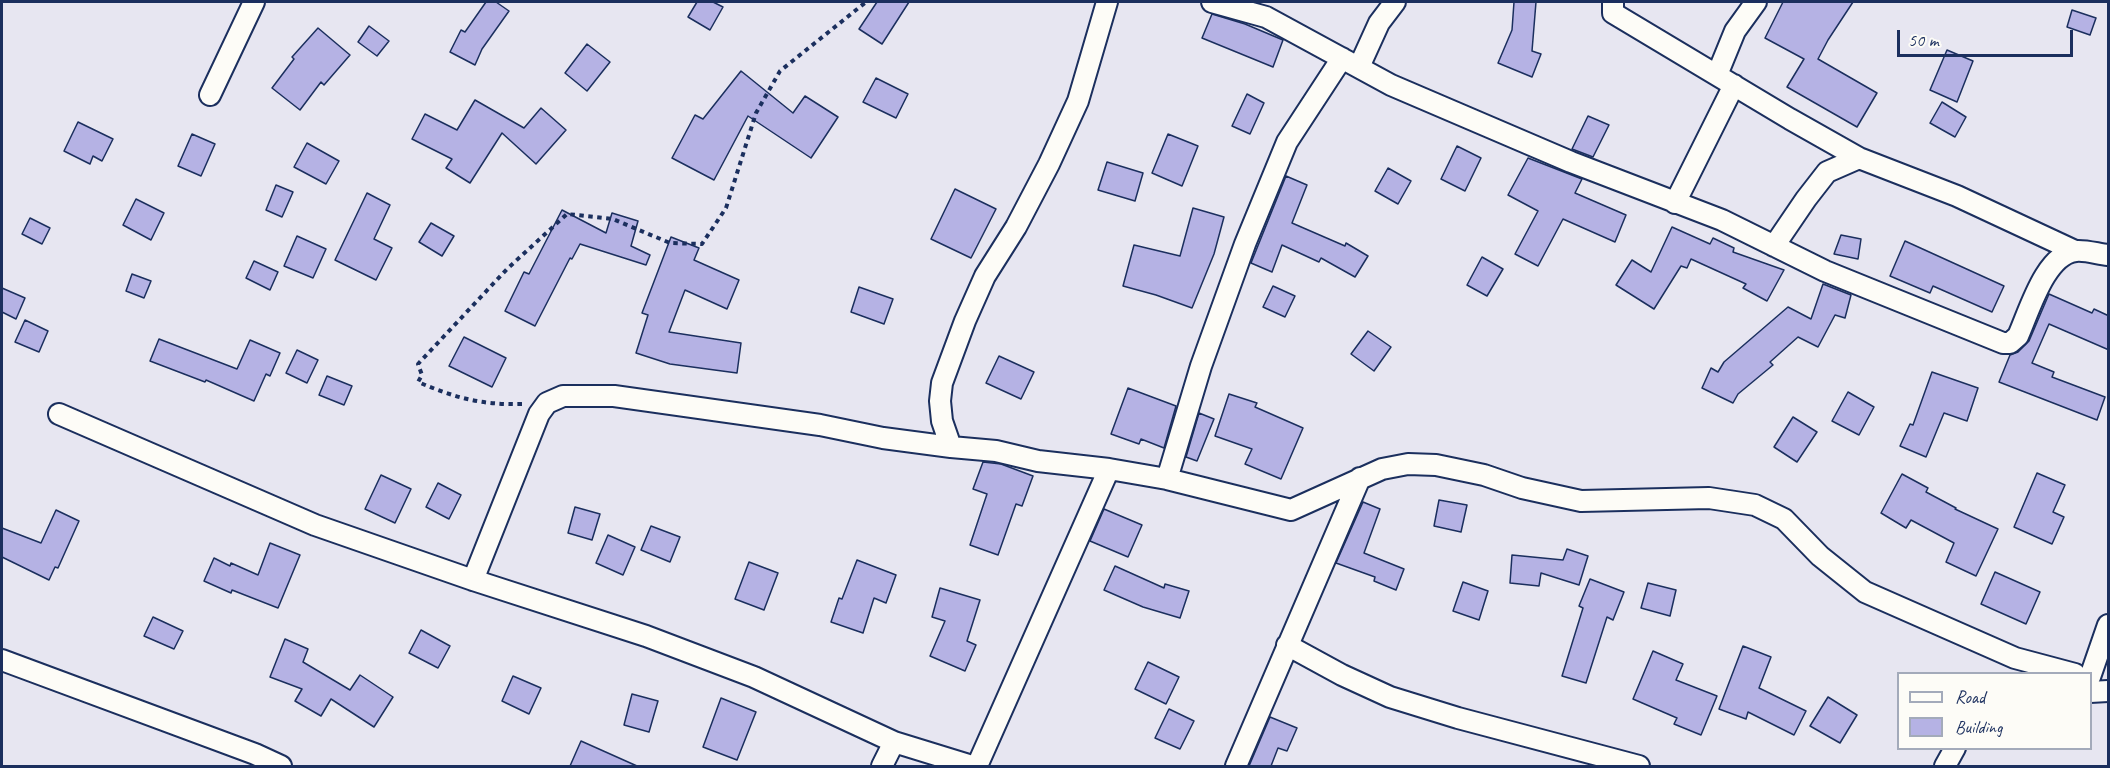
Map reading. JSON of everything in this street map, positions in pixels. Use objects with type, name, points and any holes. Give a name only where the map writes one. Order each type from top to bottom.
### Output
[{"type":"street","points":[[210,95],[254,2]]},
{"type":"street","points":[[951,447],[942,421],[940,401],[942,383],[985,276],[1016,227],[1078,101],[1107,2]]},
{"type":"street","points":[[1212,2],[1270,9],[1350,62],[1391,85],[1476,122],[1722,220],[1825,271],[2003,343],[2010,343],[2018,336],[2046,271],[2058,259],[2075,251]]},
{"type":"street","points":[[1167,479],[1201,366],[1245,244],[1287,142],[1395,2]]},
{"type":"street","points":[[1613,2],[1613,13],[1859,158],[1957,196],[2075,251],[2109,255]]},
{"type":"street","points":[[1717,75],[1735,31],[1756,2]]},
{"type":"street","points":[[1675,203],[1734,85]]},
{"type":"street","points":[[1774,246],[1827,172],[1859,158]]},
{"type":"street","points":[[473,580],[539,414],[547,403],[563,396],[614,396],[820,425],[883,438],[996,451],[1038,461],[1109,469],[1167,479],[1291,510],[1382,469],[1408,464],[1436,465],[1484,474],[1522,488],[1581,501],[1709,498],[1755,505],[1784,519],[1820,556],[1864,592],[2015,658],[2068,672]]},
{"type":"street","points":[[59,414],[315,525],[473,580],[646,636],[754,677],[894,742],[972,766]]},
{"type":"street","points":[[977,766],[1109,469]]},
{"type":"street","points":[[1236,766],[1360,478]]},
{"type":"street","points":[[2092,674],[2109,625]]},
{"type":"street","points":[[1287,645],[1342,675],[1390,697],[1458,718],[1639,766]]},
{"type":"street","points":[[2,660],[255,754],[281,766]]},
{"type":"street","points":[[2092,677],[2109,683]]},
{"type":"street","points":[[2092,692],[2109,691]]},
{"type":"street","points":[[882,766],[894,742]]},
{"type":"street","points":[[1945,766],[1954,750]]},
{"type":"path","points":[[547,403],[478,403],[446,394],[418,382],[422,375],[418,364],[507,269],[567,214],[613,219],[670,243],[702,243],[726,208],[756,113],[780,71],[866,2]]},
{"type":"building","points":[[486,2],[496,2],[509,11],[482,49],[475,65],[450,52],[461,30],[465,32]]},
{"type":"building","points":[[697,2],[713,2],[723,7],[710,30],[688,17]]},
{"type":"building","points":[[877,2],[909,2],[882,44],[859,29]]},
{"type":"building","points":[[1514,2],[1536,2],[1532,51],[1541,54],[1532,77],[1498,63],[1512,30]]},
{"type":"building","points":[[1783,2],[1853,2],[1818,59],[1877,93],[1857,127],[1787,87],[1804,59],[1765,38]]},
{"type":"building","points":[[2072,10],[2096,18],[2090,35],[2067,27]]},
{"type":"building","points":[[1212,14],[1245,24],[1283,40],[1273,67],[1202,38]]},
{"type":"building","points":[[369,26],[389,41],[377,56],[358,42]]},
{"type":"building","points":[[318,28],[350,55],[324,85],[321,82],[300,110],[272,88],[294,59],[292,57]]},
{"type":"building","points":[[587,44],[610,62],[587,91],[565,73]]},
{"type":"building","points":[[1947,50],[1973,61],[1957,102],[1930,90]]},
{"type":"building","points":[[741,71],[793,113],[805,96],[838,117],[811,158],[748,116],[714,180],[672,158],[695,115],[703,119]]},
{"type":"building","points":[[876,78],[908,94],[896,118],[863,102]]},
{"type":"building","points":[[1247,94],[1264,103],[1250,134],[1232,126]]},
{"type":"building","points":[[475,100],[524,128],[541,108],[566,130],[536,164],[502,133],[470,183],[446,168],[452,159],[412,139],[425,114],[457,130]]},
{"type":"building","points":[[1942,102],[1966,117],[1955,137],[1930,123]]},
{"type":"building","points":[[1588,116],[1609,125],[1593,157],[1572,149]]},
{"type":"building","points":[[78,122],[113,139],[102,161],[93,156],[90,164],[64,151]]},
{"type":"building","points":[[192,134],[215,144],[201,176],[178,166]]},
{"type":"building","points":[[1168,134],[1198,146],[1182,186],[1152,173]]},
{"type":"building","points":[[307,143],[339,161],[326,184],[294,167]]},
{"type":"building","points":[[1457,146],[1481,158],[1465,191],[1441,179]]},
{"type":"building","points":[[1528,158],[1582,179],[1575,193],[1626,215],[1615,242],[1563,219],[1538,266],[1515,254],[1538,211],[1508,195]]},
{"type":"building","points":[[1107,162],[1143,173],[1135,201],[1098,190]]},
{"type":"building","points":[[1388,168],[1411,181],[1398,204],[1375,191]]},
{"type":"building","points":[[1286,176],[1307,185],[1292,223],[1345,246],[1346,243],[1368,256],[1355,277],[1321,258],[1319,262],[1282,245],[1272,272],[1251,263]]},
{"type":"building","points":[[276,185],[293,192],[282,217],[266,210]]},
{"type":"building","points":[[955,189],[996,209],[971,258],[931,239]]},
{"type":"building","points":[[367,193],[390,205],[374,239],[392,248],[376,280],[335,260]]},
{"type":"building","points":[[136,199],[164,213],[151,240],[123,225]]},
{"type":"building","points":[[1193,208],[1224,217],[1214,254],[1192,308],[1123,286],[1134,245],[1180,256]]},
{"type":"building","points":[[562,210],[606,233],[612,213],[638,221],[631,246],[650,255],[646,265],[580,244],[572,259],[570,258],[535,326],[505,311],[524,272],[529,274]]},
{"type":"building","points":[[30,218],[50,228],[42,244],[22,234]]},
{"type":"building","points":[[431,223],[454,236],[442,256],[419,242]]},
{"type":"building","points":[[1672,227],[1710,244],[1713,238],[1734,248],[1733,252],[1784,270],[1767,301],[1743,288],[1746,284],[1691,259],[1687,268],[1681,266],[1654,309],[1616,285],[1632,260],[1651,272]]},
{"type":"building","points":[[1841,235],[1861,239],[1858,259],[1834,254]]},
{"type":"building","points":[[297,236],[326,249],[313,278],[284,266]]},
{"type":"building","points":[[671,237],[699,248],[694,260],[739,280],[727,309],[685,290],[669,332],[741,343],[737,373],[670,364],[636,353],[648,315],[642,313]]},
{"type":"building","points":[[1905,241],[2004,286],[1992,312],[1933,286],[1930,293],[1890,276]]},
{"type":"building","points":[[1482,257],[1503,269],[1487,296],[1467,285]]},
{"type":"building","points":[[254,261],[278,272],[270,290],[246,278]]},
{"type":"building","points":[[132,274],[151,281],[144,298],[126,291]]},
{"type":"building","points":[[1823,284],[1851,295],[1845,318],[1835,315],[1818,347],[1798,337],[1770,362],[1773,365],[1738,394],[1733,403],[1702,388],[1711,368],[1718,372],[1724,362],[1788,307],[1811,319]]},
{"type":"building","points":[[1273,286],[1295,296],[1285,317],[1263,307]]},
{"type":"building","points":[[859,287],[893,299],[884,324],[851,312]]},
{"type":"building","points":[[2,288],[25,298],[16,319],[2,312]]},
{"type":"building","points":[[2049,294],[2092,313],[2094,309],[2109,316],[2109,350],[2049,324],[2032,363],[2054,372],[2052,377],[2105,397],[2097,420],[1999,382],[2010,355],[2018,352],[2029,341]]},
{"type":"building","points":[[25,320],[48,331],[39,352],[15,342]]},
{"type":"building","points":[[1368,331],[1391,347],[1374,371],[1351,354]]},
{"type":"building","points":[[464,337],[506,358],[492,387],[449,366]]},
{"type":"building","points":[[159,339],[237,369],[250,340],[280,353],[270,376],[266,374],[254,401],[206,380],[205,382],[150,361]]},
{"type":"building","points":[[297,350],[318,360],[307,383],[286,373]]},
{"type":"building","points":[[999,356],[1034,372],[1021,399],[986,383]]},
{"type":"building","points":[[1932,372],[1978,388],[1967,421],[1944,413],[1926,457],[1900,446],[1910,424],[1913,425]]},
{"type":"building","points":[[327,376],[352,386],[344,405],[319,395]]},
{"type":"building","points":[[1128,388],[1176,406],[1164,448],[1141,439],[1139,444],[1111,434]]},
{"type":"building","points":[[1848,392],[1874,407],[1859,435],[1832,421]]},
{"type":"building","points":[[1229,394],[1257,403],[1255,407],[1303,428],[1281,479],[1245,464],[1252,449],[1215,436]]},
{"type":"building","points":[[1199,413],[1214,419],[1197,461],[1186,457]]},
{"type":"building","points":[[1793,417],[1817,432],[1797,462],[1774,447]]},
{"type":"building","points":[[983,462],[1001,464],[1033,476],[1022,506],[1016,504],[998,555],[970,545],[987,494],[973,489]]},
{"type":"building","points":[[2037,473],[2065,485],[2053,512],[2064,517],[2052,544],[2014,527]]},
{"type":"building","points":[[1902,474],[1928,488],[1926,492],[1955,509],[1998,529],[1976,576],[1946,562],[1954,543],[1911,520],[1906,528],[1881,513]]},
{"type":"building","points":[[381,475],[411,489],[395,523],[365,509]]},
{"type":"building","points":[[438,483],[461,495],[449,519],[426,507]]},
{"type":"building","points":[[1439,500],[1467,505],[1461,532],[1434,526]]},
{"type":"building","points":[[1363,502],[1380,509],[1364,553],[1404,569],[1396,590],[1374,581],[1375,577],[1336,563]]},
{"type":"building","points":[[575,507],[600,514],[592,540],[568,533]]},
{"type":"building","points":[[1104,509],[1142,525],[1128,557],[1090,541]]},
{"type":"building","points":[[56,510],[79,521],[58,568],[55,567],[49,580],[2,557],[2,528],[41,543]]},
{"type":"building","points":[[651,526],[680,537],[670,562],[641,550]]},
{"type":"building","points":[[608,535],[635,547],[623,575],[596,563]]},
{"type":"building","points":[[270,543],[300,555],[278,608],[232,590],[231,593],[204,581],[214,558],[258,575]]},
{"type":"building","points":[[1567,549],[1588,556],[1579,585],[1541,573],[1539,586],[1510,583],[1512,555],[1563,560]]},
{"type":"building","points":[[857,560],[896,575],[886,603],[874,598],[863,633],[831,622],[839,598],[842,599]]},
{"type":"building","points":[[749,562],[778,573],[764,610],[735,599]]},
{"type":"building","points":[[1115,566],[1164,588],[1165,584],[1189,591],[1180,618],[1143,607],[1104,590]]},
{"type":"building","points":[[1995,572],[2040,592],[2026,624],[1981,604]]},
{"type":"building","points":[[1590,579],[1624,592],[1613,620],[1607,617],[1586,683],[1562,676],[1583,608],[1579,606]]},
{"type":"building","points":[[1463,582],[1488,591],[1479,620],[1453,611]]},
{"type":"building","points":[[1648,583],[1676,590],[1670,616],[1641,608]]},
{"type":"building","points":[[940,588],[980,600],[967,641],[976,645],[965,671],[930,656],[945,621],[932,617]]},
{"type":"building","points":[[153,617],[183,631],[174,649],[144,636]]},
{"type":"building","points":[[421,630],[450,646],[438,668],[409,653]]},
{"type":"building","points":[[285,639],[308,649],[303,662],[350,690],[360,675],[393,697],[374,727],[331,699],[321,716],[295,701],[302,689],[270,677]]},
{"type":"building","points":[[1743,646],[1771,657],[1759,688],[1806,711],[1794,735],[1748,712],[1746,719],[1719,709]]},
{"type":"building","points":[[1653,651],[1683,664],[1676,680],[1717,696],[1701,735],[1674,724],[1677,718],[1633,699]]},
{"type":"building","points":[[1148,662],[1179,677],[1166,704],[1135,689]]},
{"type":"building","points":[[513,676],[541,688],[529,714],[502,701]]},
{"type":"building","points":[[632,694],[658,701],[649,732],[624,725]]},
{"type":"building","points":[[1828,697],[1857,715],[1840,743],[1810,726]]},
{"type":"building","points":[[721,698],[756,712],[737,760],[703,747]]},
{"type":"building","points":[[1169,709],[1194,721],[1180,749],[1155,738]]},
{"type":"building","points":[[1270,717],[1297,728],[1287,751],[1278,748],[1271,766],[1249,766]]},
{"type":"building","points":[[581,741],[637,766],[570,766]]}]
